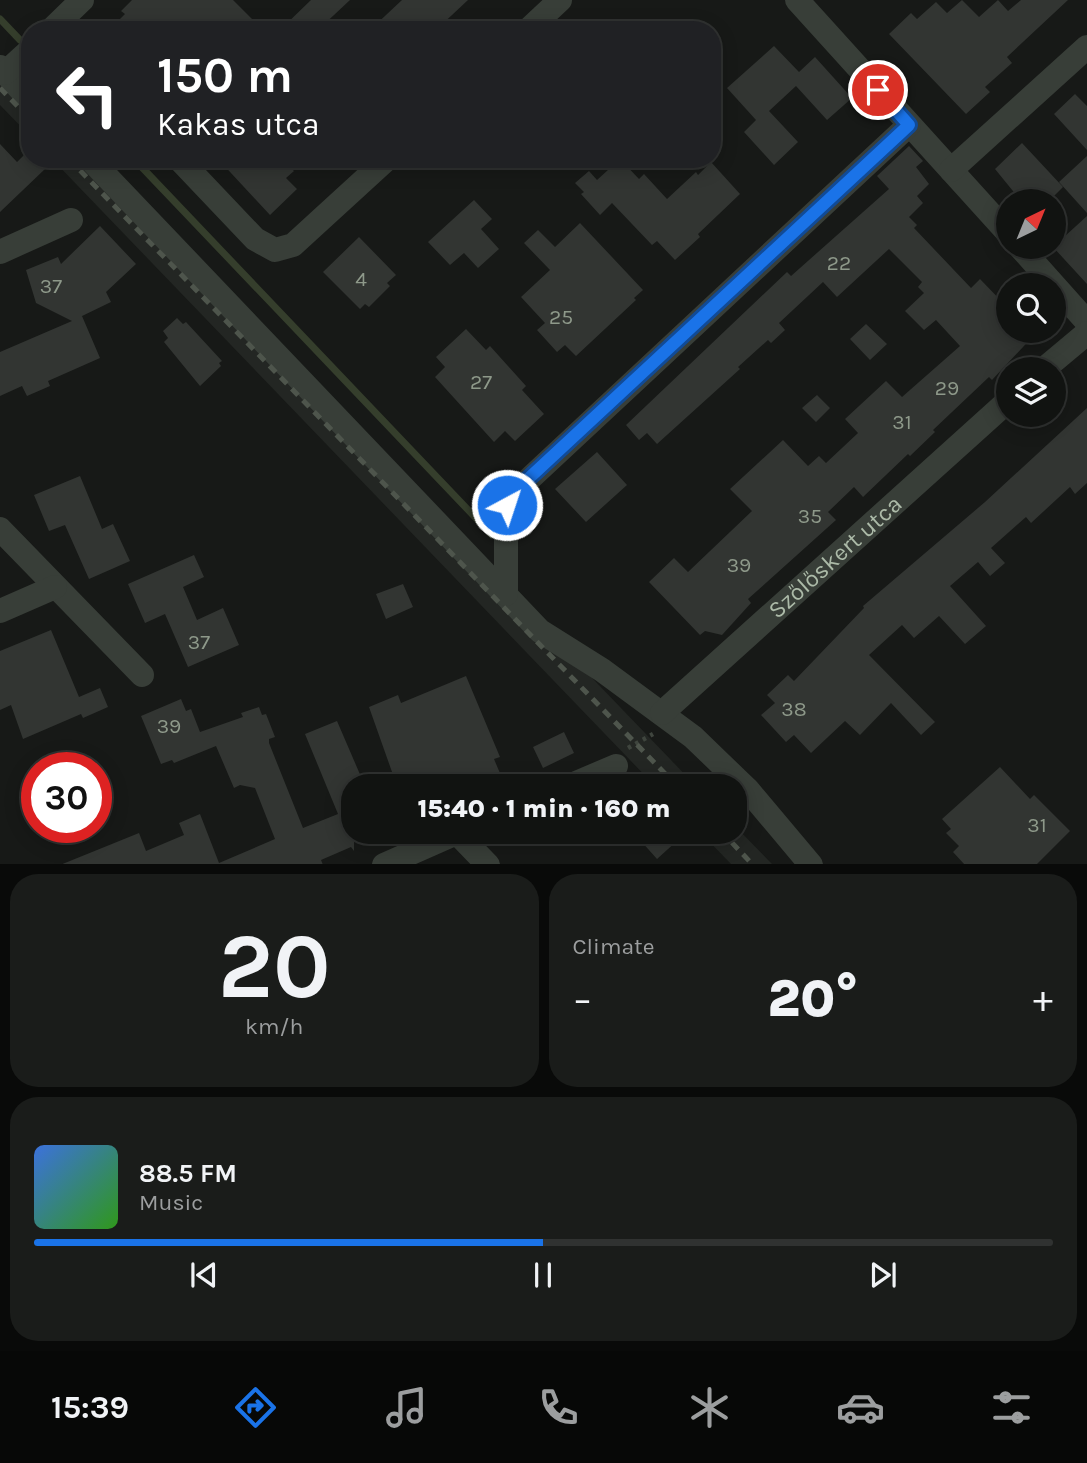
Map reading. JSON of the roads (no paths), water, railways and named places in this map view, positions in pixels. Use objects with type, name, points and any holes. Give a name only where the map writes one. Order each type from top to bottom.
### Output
[{"type":"street","points":[[61,21],[82,0]]},
{"type":"street","points":[[538,21],[560,0]]},
{"type":"street","points":[[797,0],[996,220]]},
{"type":"street","points":[[951,170],[1087,47]]},
{"type":"street","points":[[21,57],[3,70],[21,90]]},
{"type":"street","points":[[506,594],[506,510],[511,496],[909,125]]},
{"type":"street","points":[[99,168],[552,641],[602,670],[666,716],[727,768],[811,864]]},
{"type":"street","points":[[188,168],[256,239],[275,250],[293,245],[377,168]]},
{"type":"street","points":[[0,252],[71,220]]},
{"type":"street","points":[[1031,259],[1087,322]]},
{"type":"street","points":[[1058,357],[1087,333]]},
{"type":"street","name":"Szőlőskert utca","points":[[666,716],[996,412]]},
{"type":"street","points":[[0,529],[142,675]]},
{"type":"street","points":[[0,611],[55,587]]},
{"type":"street","points":[[591,774],[617,760]]},
{"type":"street","points":[[384,864],[431,844]]},
{"type":"street","points":[[470,844],[488,864]]},
{"type":"waterway","points":[[0,19],[20,40]]},
{"type":"waterway","points":[[143,168],[492,535]]},
{"type":"railway","points":[[0,88],[21,110]]},
{"type":"railway","points":[[78,168],[665,774]]},
{"type":"railway","points":[[733,844],[752,864]]}]
